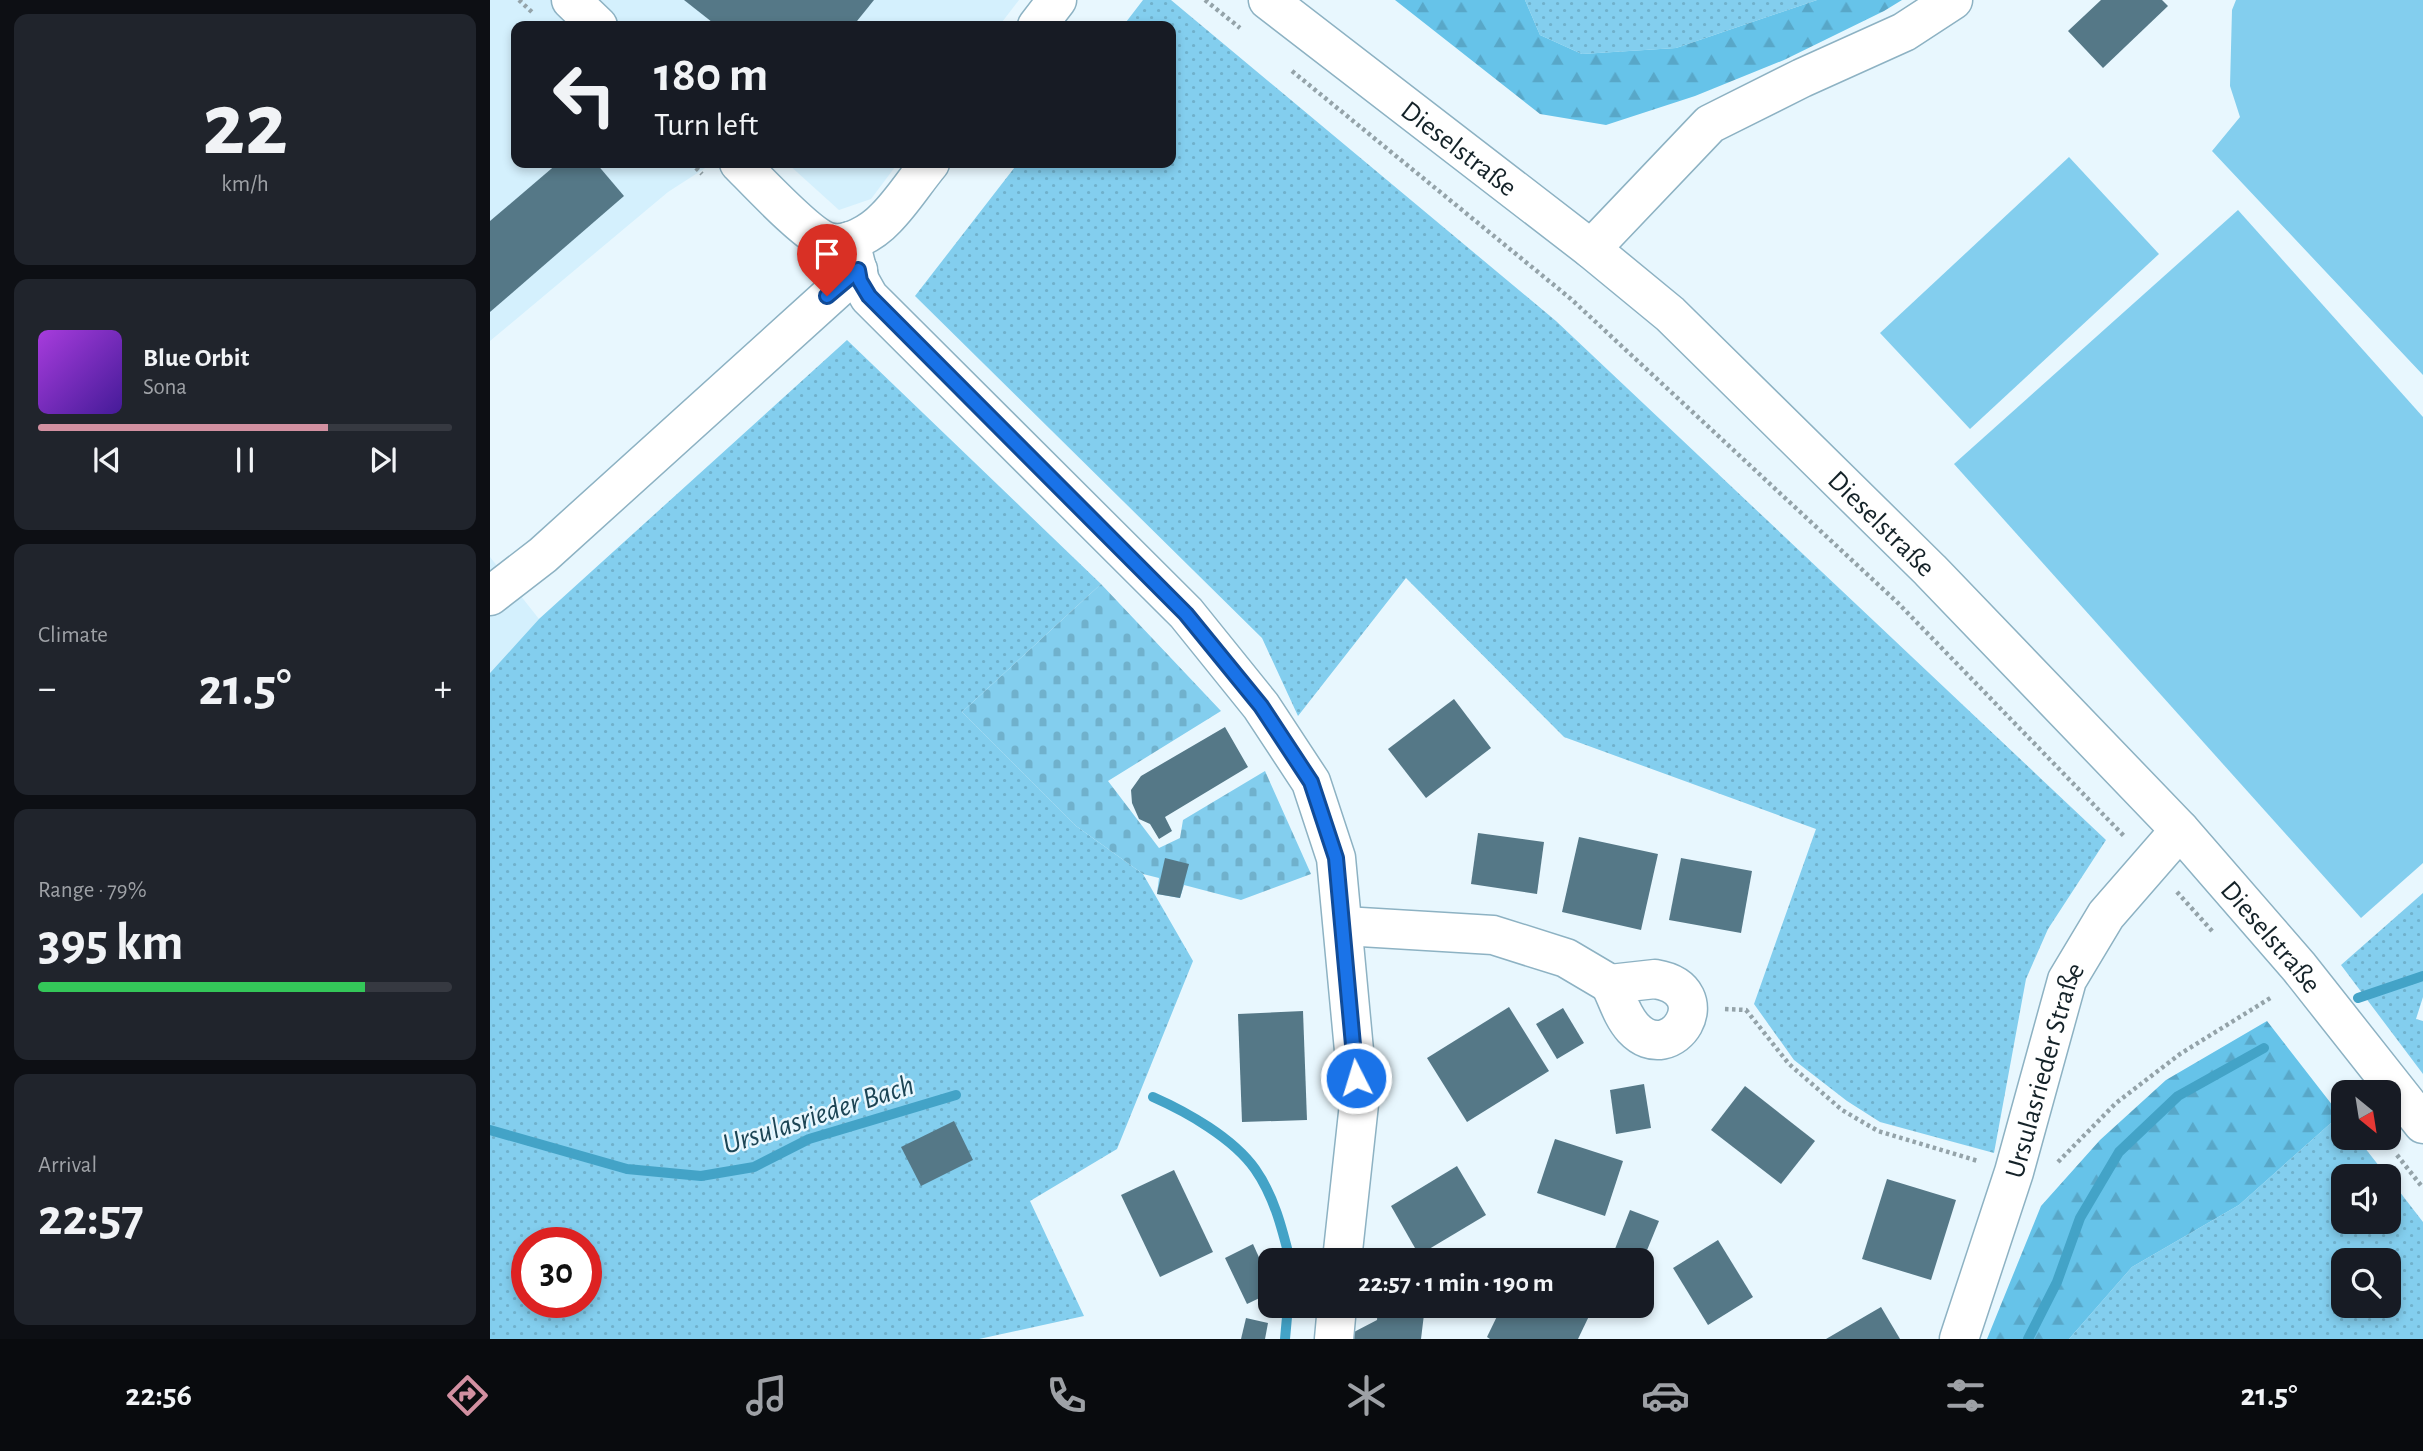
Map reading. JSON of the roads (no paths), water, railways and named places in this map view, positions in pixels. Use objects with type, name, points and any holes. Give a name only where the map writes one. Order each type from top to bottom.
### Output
[{"type":"street","points":[[571,0],[593,21]]},
{"type":"street","points":[[1041,21],[1057,0]]},
{"type":"street","name":"Dieselstraße","points":[[1268,0],[1670,314],[1930,570],[2180,830],[2300,967],[2423,1124]]},
{"type":"street","points":[[1591,250],[1710,124],[1802,78],[1904,32],[1953,0]]},
{"type":"street","points":[[744,168],[812,234],[854,255]]},
{"type":"street","points":[[490,596],[543,555],[854,255],[870,232],[886,218],[926,168]]},
{"type":"street","points":[[854,255],[860,281],[869,296],[1186,614],[1261,706],[1311,782],[1336,858],[1359,1104],[1343,1248]]},
{"type":"street","name":"Ursulasrieder Straße","points":[[1959,1339],[2032,1171],[2067,980],[2106,915],[2180,830]]},
{"type":"street","points":[[1344,926],[1493,935],[1566,958],[1610,984],[1624,1015],[1633,1028],[1645,1038],[1661,1041],[1676,1035],[1686,1023],[1689,1008],[1683,992],[1671,981],[1655,979],[1610,984]]},
{"type":"street","points":[[1334,1339],[1336,1318]]},
{"type":"waterway","name":"Ursulasrieder Bach","points":[[2358,998],[2423,976]]},
{"type":"waterway","name":"Ursulasrieder Bach","points":[[2028,1339],[2057,1282],[2080,1218],[2119,1152],[2178,1096],[2264,1048]]},
{"type":"waterway","name":"Ursulasrieder Bach","points":[[490,1130],[627,1169],[701,1176],[754,1167],[809,1139],[956,1095]]},
{"type":"waterway","name":"Ursulasrieder Bach","points":[[1153,1097],[1209,1127],[1246,1158],[1262,1179],[1272,1201],[1287,1248]]},
{"type":"waterway","name":"Ursulasrieder Bach","points":[[1285,1339],[1287,1318]]}]
